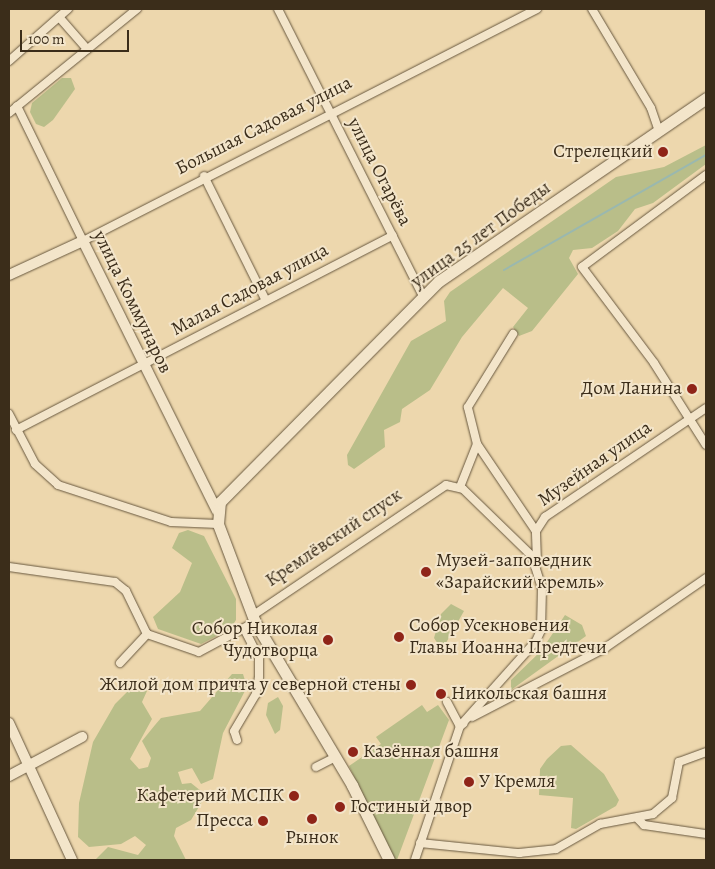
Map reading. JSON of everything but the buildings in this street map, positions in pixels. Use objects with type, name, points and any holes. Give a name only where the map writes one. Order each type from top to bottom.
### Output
[{"type":"main road","name":"улица 25 лет Победы","points":[[217,511],[229,490],[423,296],[706,98]]},
{"type":"main road","points":[[217,511],[218,524],[253,619],[336,757],[388,860]]},
{"type":"street","points":[[9,61],[68,9]]},
{"type":"street","points":[[9,113],[136,9]]},
{"type":"street","name":"улица Огарёва","points":[[278,9],[423,296]]},
{"type":"street","name":"Большая Садовая улица","points":[[9,275],[82,241],[330,111],[536,9]]},
{"type":"street","points":[[592,9],[651,108],[658,131]]},
{"type":"street","points":[[59,17],[87,49]]},
{"type":"street","name":"улица Коммунаров","points":[[17,106],[217,511]]},
{"type":"street","points":[[706,175],[582,267],[706,445]]},
{"type":"street","points":[[204,176],[265,299]]},
{"type":"street","name":"Малая Садовая улица","points":[[16,430],[144,365],[265,299],[393,235]]},
{"type":"street","points":[[513,334],[468,407],[477,444],[536,531]]},
{"type":"street","name":"Музейная улица","points":[[460,726],[536,641],[543,613],[536,531],[569,498],[706,408]]},
{"type":"street","points":[[9,414],[35,464],[58,485],[171,522],[218,524]]},
{"type":"street","points":[[477,444],[460,487],[524,547],[538,566]]},
{"type":"street","name":"Кремлёвский спуск","points":[[147,634],[199,652],[244,629],[253,619],[437,490],[446,485],[460,487]]},
{"type":"street","points":[[9,567],[115,582],[126,591],[147,634],[120,663]]},
{"type":"street","points":[[415,860],[460,726],[495,702],[605,648],[706,578]]},
{"type":"street","points":[[236,740],[234,731],[256,694],[259,677],[260,658],[244,629]]},
{"type":"street","points":[[447,702],[460,726]]},
{"type":"street","points":[[9,723],[31,765],[72,860]]},
{"type":"street","points":[[9,776],[82,737]]},
{"type":"street","points":[[420,843],[519,853],[545,851],[564,846],[600,824],[653,814],[672,798],[679,762],[706,752]]},
{"type":"street","points":[[316,767],[336,757]]},
{"type":"street","points":[[637,818],[644,825],[706,834]]},
{"type":"green space","points":[[62,78],[71,78],[75,89],[53,120],[44,127],[36,124],[30,112],[32,103]]},
{"type":"green space","points":[[706,145],[706,164],[653,203],[635,209],[618,231],[592,248],[573,250],[569,258],[578,274],[532,331],[519,336],[513,327],[528,308],[503,288],[462,337],[430,390],[402,409],[400,422],[384,430],[385,447],[354,469],[348,465],[347,455],[411,341],[446,321],[444,301],[450,292],[616,177],[664,167]]},
{"type":"green space","points":[[188,530],[204,536],[236,599],[236,620],[230,629],[201,644],[158,629],[153,617],[180,592],[192,563],[172,548],[179,533]]},
{"type":"green space","points":[[451,604],[464,611],[442,650],[434,638],[441,614]]},
{"type":"green space","points":[[565,615],[582,625],[586,636],[511,690],[511,680],[541,651]]},
{"type":"green space","points":[[232,674],[243,674],[247,687],[223,733],[213,779],[201,784],[192,768],[178,772],[182,784],[191,783],[206,795],[191,820],[176,828],[174,836],[186,860],[95,860],[108,847],[138,855],[146,845],[135,836],[121,844],[89,847],[78,837],[79,803],[93,742],[115,704],[129,690],[141,686],[147,691],[142,702],[152,719],[130,759],[139,769],[148,767],[151,758],[142,741],[161,718],[200,711]]},
{"type":"green space","points":[[278,697],[283,706],[280,730],[275,734],[266,715],[268,703]]},
{"type":"green space","points":[[422,705],[427,712],[438,705],[449,720],[397,860],[393,860],[349,766],[381,744],[376,737]]},
{"type":"green space","points":[[571,745],[604,774],[619,800],[616,806],[576,829],[571,828],[573,798],[539,795],[540,769],[547,759],[561,746]]},
{"type":"waterway","points":[[504,270],[706,155]]},
{"type":"place","name":"Стрелецкий","points":[[663,152]]},
{"type":"place","name":"Дом Ланина","points":[[692,389]]},
{"type":"place","name":"Музей-заповедник «Зарайский кремль»","points":[[426,572]]},
{"type":"place","name":"Собор Усекновения Главы Иоанна Предтечи","points":[[399,637]]},
{"type":"place","name":"Собор Николая Чудотворца","points":[[328,640]]},
{"type":"place","name":"Жилой дом причта у северной стены","points":[[411,685]]},
{"type":"place","name":"Никольская башня","points":[[441,694]]},
{"type":"place","name":"Казённая башня","points":[[353,752]]},
{"type":"place","name":"У Кремля","points":[[469,782]]},
{"type":"place","name":"Кафетерий МСПК","points":[[294,796]]},
{"type":"place","name":"Гостиный двор","points":[[340,807]]},
{"type":"place","name":"Рынок","points":[[312,819]]},
{"type":"place","name":"Пресса","points":[[263,821]]}]
